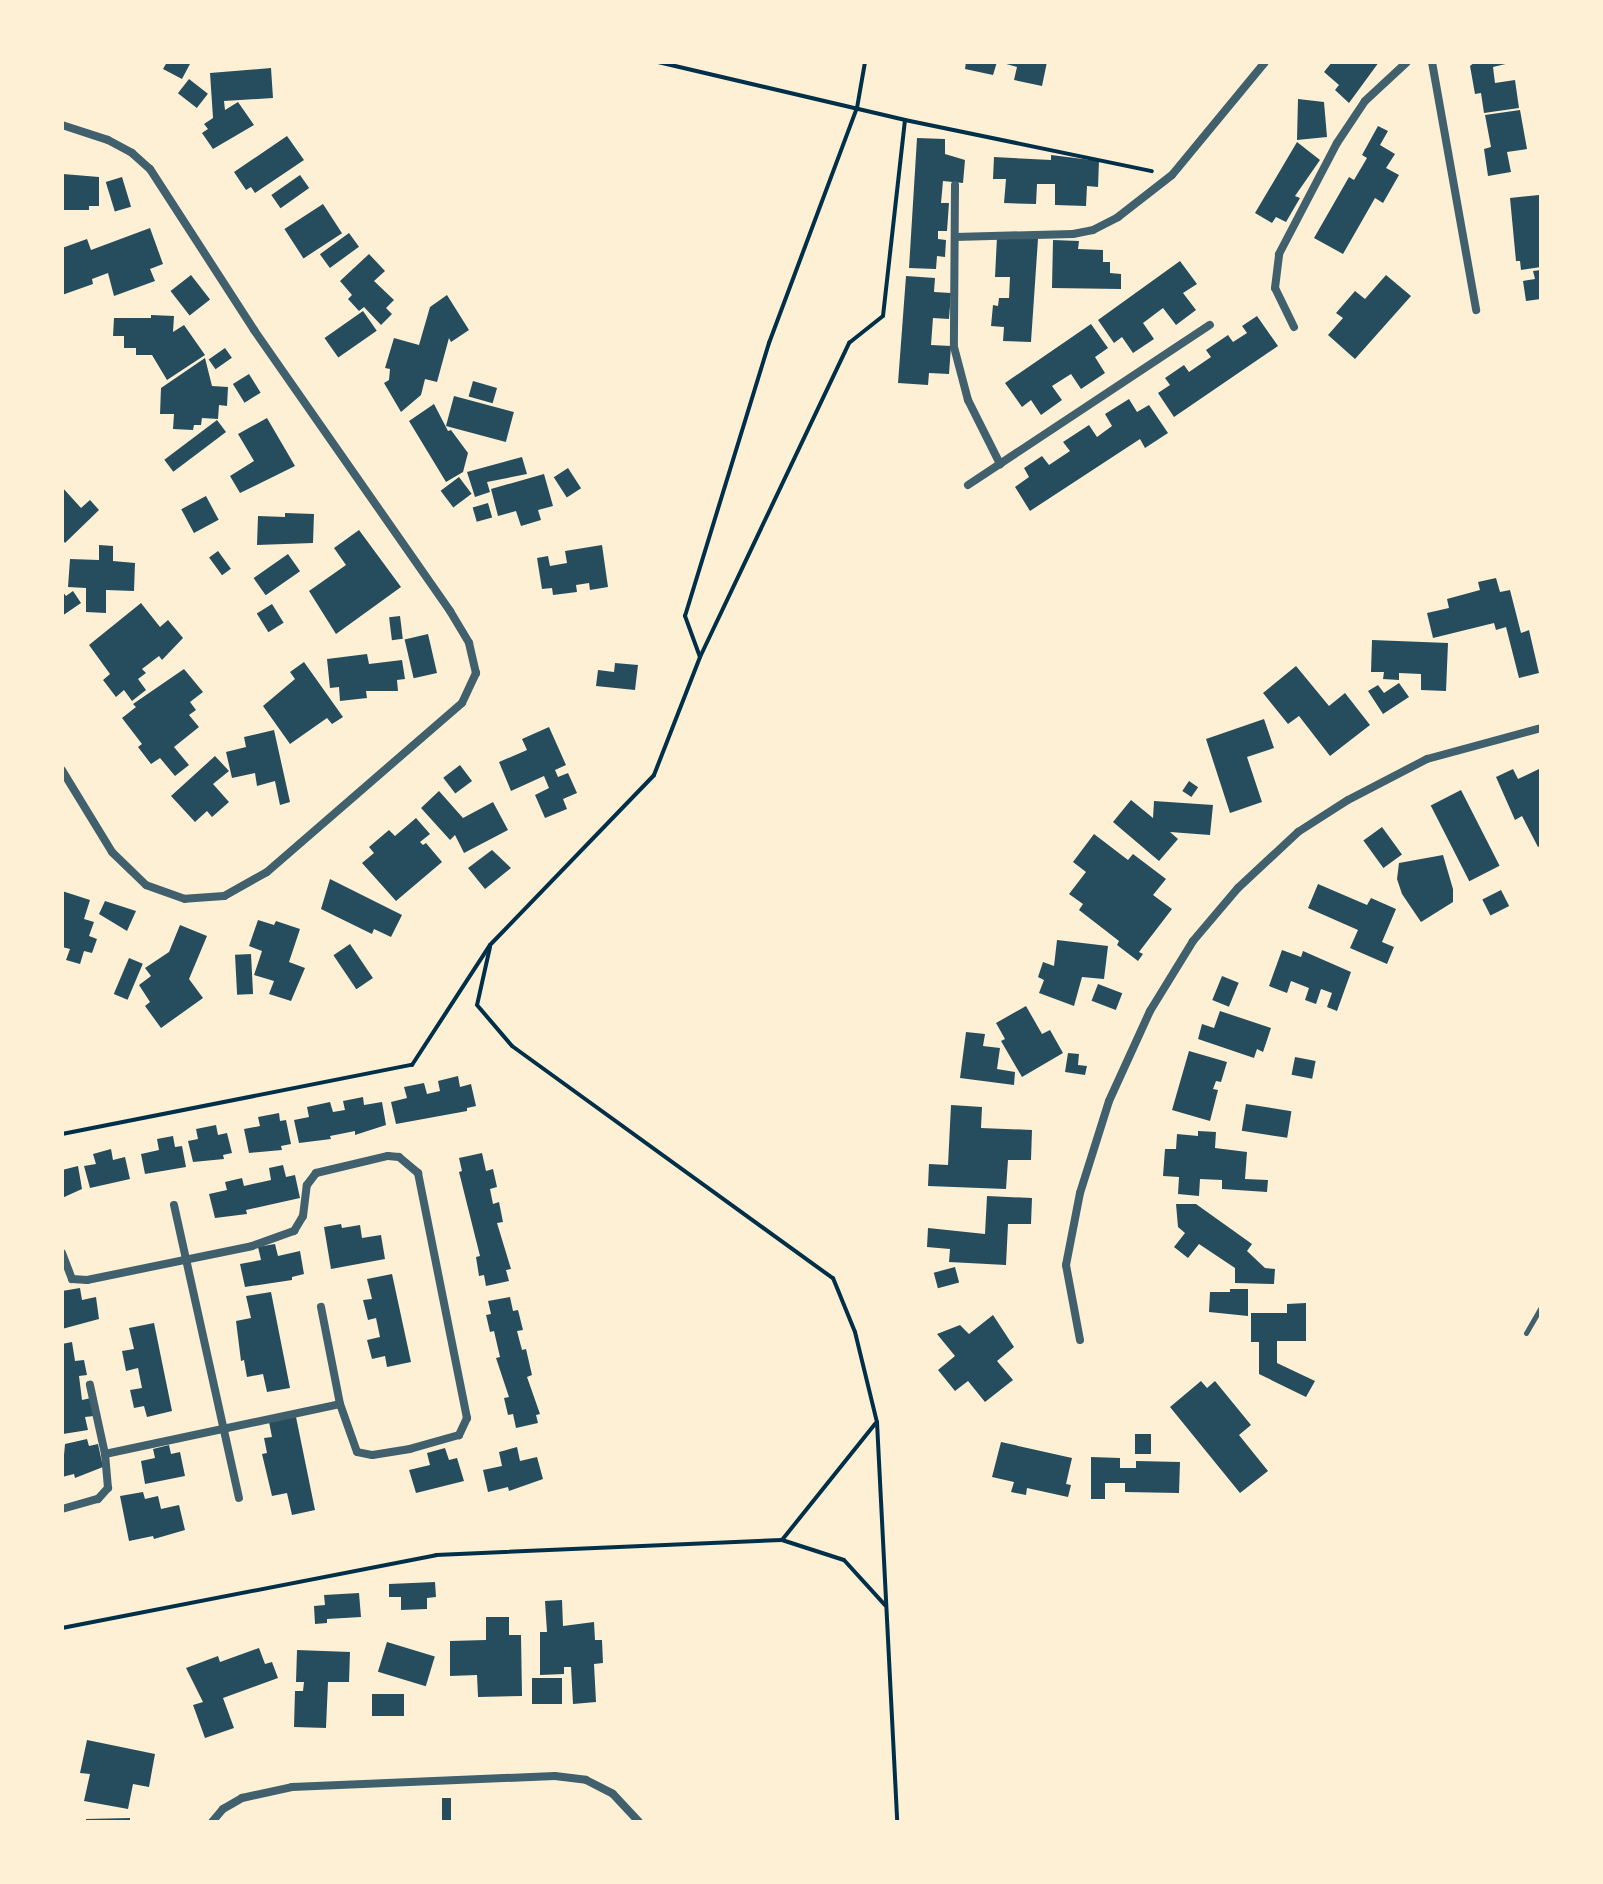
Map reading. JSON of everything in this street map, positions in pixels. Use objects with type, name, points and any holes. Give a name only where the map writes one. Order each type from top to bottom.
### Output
[{"type":"street","points":[[955,237],[1073,234],[1093,230],[1139,204],[1172,175],[1261,66],[1250,62]]},
{"type":"street","points":[[1294,327],[1275,288],[1279,254],[1344,133],[1365,101],[1389,75],[1407,62]]},
{"type":"street","points":[[1432,62],[1476,310]]},
{"type":"street","points":[[62,125],[108,140],[132,153],[150,169],[254,330],[450,611],[469,643],[476,673],[462,703],[267,872],[245,888],[224,896],[185,899],[146,885],[112,852],[62,770]]},
{"type":"street","points":[[955,185],[952,322],[959,374],[1000,464]]},
{"type":"street","points":[[968,485],[1210,325]]},
{"type":"street","points":[[1080,1340],[1066,1265],[1080,1193],[1109,1101],[1150,1011],[1193,941],[1238,888],[1288,841],[1348,800],[1427,759],[1492,738],[1541,728]]},
{"type":"street","points":[[62,1253],[68,1274],[78,1280],[185,1262],[286,1236],[303,1216],[311,1177],[324,1169],[388,1156],[399,1157],[413,1165],[418,1173],[466,1424],[459,1435],[442,1442],[364,1454],[352,1445],[340,1404],[321,1307]]},
{"type":"street","points":[[174,1205],[239,1498]]},
{"type":"street","points":[[62,1509],[105,1494],[108,1480],[105,1454],[90,1385]]},
{"type":"street","points":[[105,1454],[340,1404]]},
{"type":"street","points":[[212,1822],[223,1809],[242,1798],[292,1787],[555,1776],[586,1780],[613,1794],[639,1822]]},
{"type":"lane","points":[[1526,1333],[1541,1307]]},
{"type":"path","points":[[658,62],[905,120],[1172,175]]},
{"type":"path","points":[[700,657],[685,616],[769,343],[857,108],[865,62]]},
{"type":"path","points":[[62,1134],[412,1065],[490,945],[654,775],[700,657],[849,343],[883,316],[905,120]]},
{"type":"path","points":[[490,945],[477,1005],[512,1046],[833,1278],[855,1332],[877,1422],[897,1822]]},
{"type":"path","points":[[782,1540],[877,1422]]},
{"type":"path","points":[[62,1628],[436,1555],[782,1540],[844,1560],[885,1605]]},
{"type":"building","points":[[167,62],[191,62],[182,79],[163,69]]},
{"type":"building","points":[[966,62],[997,62],[993,75],[965,69]]},
{"type":"building","points":[[999,62],[1047,62],[1042,86],[1014,80],[1017,67]]},
{"type":"building","points":[[1332,62],[1379,62],[1349,103],[1335,90],[1339,85],[1324,72]]},
{"type":"building","points":[[1475,62],[1514,62],[1493,67],[1495,83],[1515,80],[1519,108],[1484,113],[1481,93],[1475,94],[1470,66]]},
{"type":"building","points":[[271,68],[273,98],[224,101],[225,110],[238,102],[254,125],[213,149],[202,133],[208,129],[204,124],[213,118],[210,73]]},
{"type":"building","points":[[189,79],[208,94],[197,108],[178,93]]},
{"type":"building","points":[[1298,99],[1324,102],[1327,137],[1297,140]]},
{"type":"building","points":[[1520,110],[1527,149],[1507,152],[1511,172],[1488,176],[1484,149],[1491,147],[1485,115]]},
{"type":"building","points":[[1378,126],[1388,131],[1380,145],[1395,154],[1386,168],[1399,175],[1383,203],[1375,198],[1343,254],[1314,238],[1349,177],[1354,180],[1367,158],[1362,155]]},
{"type":"building","points":[[287,136],[304,160],[255,193],[251,187],[246,190],[234,172]]},
{"type":"building","points":[[917,138],[945,139],[945,154],[965,160],[963,183],[943,181],[941,203],[949,203],[947,231],[938,231],[938,239],[946,240],[945,257],[937,256],[936,269],[909,268]]},
{"type":"building","points":[[1297,142],[1320,160],[1295,196],[1300,198],[1286,222],[1276,217],[1272,223],[1255,213]]},
{"type":"building","points":[[1051,155],[1099,161],[1098,187],[1087,186],[1086,206],[1055,205],[1055,184],[1037,184],[1036,204],[1004,203],[1006,179],[993,179],[994,157],[1051,160]]},
{"type":"building","points":[[63,174],[99,177],[99,206],[89,206],[89,210],[63,210]]},
{"type":"building","points":[[300,175],[309,188],[281,208],[271,195]]},
{"type":"building","points":[[122,177],[131,207],[115,212],[106,182]]},
{"type":"building","points":[[1539,195],[1541,267],[1521,270],[1520,261],[1516,261],[1510,198]]},
{"type":"building","points":[[323,204],[342,233],[303,258],[284,229]]},
{"type":"building","points":[[150,228],[163,264],[150,269],[155,281],[114,296],[108,273],[92,279],[93,284],[62,295],[62,248],[87,239],[91,250]]},
{"type":"building","points":[[349,233],[359,247],[330,268],[320,254]]},
{"type":"building","points":[[997,237],[1038,239],[1031,342],[1003,341],[1004,327],[991,326],[993,305],[998,306],[999,298],[1009,298],[1010,277],[995,277]]},
{"type":"building","points":[[1053,240],[1079,241],[1078,249],[1103,250],[1103,262],[1110,262],[1110,273],[1121,274],[1121,289],[1052,288]]},
{"type":"building","points":[[369,254],[385,271],[374,281],[394,300],[386,308],[392,314],[381,325],[364,307],[359,311],[348,299],[352,295],[340,281]]},
{"type":"building","points":[[1180,261],[1197,284],[1183,293],[1196,310],[1176,325],[1163,308],[1143,323],[1154,339],[1133,353],[1122,337],[1114,343],[1098,320]]},
{"type":"building","points":[[1541,270],[1541,299],[1526,301],[1523,281],[1535,279],[1533,271]]},
{"type":"building","points":[[191,275],[210,299],[190,315],[171,291]]},
{"type":"building","points":[[1386,275],[1411,296],[1355,359],[1328,335],[1343,318],[1336,313],[1355,291],[1365,299]]},
{"type":"building","points":[[906,276],[935,278],[934,292],[951,293],[949,319],[933,318],[931,345],[951,346],[949,374],[929,373],[928,385],[898,383]]},
{"type":"building","points":[[447,295],[469,330],[451,342],[449,338],[437,382],[425,379],[421,395],[401,412],[384,383],[389,380],[390,369],[385,368],[394,338],[419,345],[430,307]]},
{"type":"building","points":[[363,311],[377,331],[338,358],[324,338]]},
{"type":"building","points":[[151,315],[174,316],[173,332],[184,325],[205,355],[167,380],[152,355],[136,355],[136,348],[124,348],[124,336],[113,336],[114,318],[151,318]]},
{"type":"building","points":[[1257,316],[1278,346],[1174,417],[1158,393],[1170,385],[1165,378],[1184,365],[1189,372],[1211,357],[1206,350],[1228,335],[1233,342],[1247,333],[1242,326]]},
{"type":"building","points":[[1091,324],[1108,348],[1095,357],[1105,373],[1081,389],[1071,374],[1052,386],[1062,400],[1041,415],[1031,400],[1022,407],[1005,383]]},
{"type":"building","points":[[225,348],[232,358],[215,369],[209,359]]},
{"type":"building","points":[[205,358],[212,386],[228,387],[227,406],[219,405],[218,419],[202,418],[201,425],[194,425],[193,430],[173,429],[174,414],[160,414],[161,388]]},
{"type":"building","points":[[249,374],[261,393],[245,403],[233,384]]},
{"type":"building","points":[[473,381],[497,388],[493,403],[469,396]]},
{"type":"building","points":[[454,396],[514,412],[506,442],[446,426]]},
{"type":"building","points":[[1129,399],[1137,412],[1149,405],[1168,433],[1145,448],[1140,439],[1030,511],[1015,487],[1029,477],[1024,468],[1042,456],[1049,465],[1070,451],[1063,442],[1089,425],[1097,437],[1112,426],[1105,414]]},
{"type":"building","points":[[434,404],[448,431],[451,430],[468,453],[463,472],[446,482],[409,421]]},
{"type":"building","points":[[267,418],[295,466],[240,493],[230,476],[254,461],[238,434]]},
{"type":"building","points":[[217,420],[226,432],[173,472],[164,460]]},
{"type":"building","points":[[522,457],[527,474],[487,482],[490,492],[475,497],[467,472]]},
{"type":"building","points":[[568,468],[581,488],[567,497],[554,477]]},
{"type":"building","points":[[544,474],[553,506],[538,510],[541,520],[521,526],[516,511],[498,516],[491,489]]},
{"type":"building","points":[[459,477],[472,494],[453,508],[441,491]]},
{"type":"building","points":[[62,487],[81,508],[90,500],[99,510],[65,543],[62,539]]},
{"type":"building","points":[[206,496],[219,520],[194,533],[181,509]]},
{"type":"building","points":[[488,503],[492,517],[477,522],[473,507]]},
{"type":"building","points":[[285,513],[314,514],[313,543],[257,545],[258,516],[285,517]]},
{"type":"building","points":[[359,530],[401,587],[336,634],[309,591],[346,565],[334,548]]},
{"type":"building","points":[[99,545],[113,546],[113,561],[135,563],[134,591],[106,590],[106,613],[86,612],[86,588],[68,587],[70,559],[99,560]]},
{"type":"building","points":[[602,545],[608,587],[590,590],[589,583],[576,585],[577,592],[553,595],[552,588],[542,589],[537,558],[548,556],[550,566],[567,563],[565,551]]},
{"type":"building","points":[[218,551],[231,569],[222,575],[209,557]]},
{"type":"building","points":[[288,554],[300,571],[266,595],[254,578]]},
{"type":"building","points":[[1496,578],[1500,592],[1510,590],[1521,633],[1529,630],[1539,673],[1519,678],[1506,627],[1496,630],[1494,623],[1433,638],[1427,613],[1449,608],[1447,599],[1480,590],[1478,582]]},
{"type":"building","points":[[62,591],[66,596],[73,591],[81,603],[62,616]]},
{"type":"building","points":[[141,603],[160,627],[168,620],[183,638],[162,660],[159,656],[142,669],[146,673],[138,679],[146,690],[132,701],[124,690],[116,697],[103,680],[110,674],[89,645]]},
{"type":"building","points":[[272,604],[284,623],[268,632],[257,614]]},
{"type":"building","points":[[400,616],[403,639],[392,640],[389,617]]},
{"type":"building","points":[[428,634],[437,673],[414,678],[405,639]]},
{"type":"building","points":[[1372,640],[1448,643],[1446,691],[1421,690],[1421,674],[1399,673],[1399,680],[1383,679],[1384,672],[1371,672]]},
{"type":"building","points":[[367,654],[369,664],[402,660],[405,679],[397,680],[398,691],[366,691],[367,698],[340,701],[339,687],[330,688],[327,659]]},
{"type":"building","points":[[304,662],[343,717],[332,724],[327,718],[290,744],[263,706],[295,679],[290,672]]},
{"type":"building","points":[[615,663],[638,665],[635,690],[596,686],[598,670],[614,672]]},
{"type":"building","points":[[1296,666],[1329,706],[1345,693],[1370,725],[1330,756],[1299,716],[1288,724],[1263,693]]},
{"type":"building","points":[[184,669],[203,692],[190,702],[196,710],[189,715],[199,727],[174,747],[189,765],[175,776],[160,758],[151,764],[138,747],[142,744],[122,718],[136,707],[133,704]]},
{"type":"building","points":[[1399,683],[1409,697],[1383,714],[1368,691],[1378,685],[1384,693]]},
{"type":"building","points":[[1264,719],[1274,748],[1247,757],[1262,802],[1230,813],[1206,739]]},
{"type":"building","points":[[549,727],[566,765],[555,770],[558,777],[568,773],[577,793],[563,799],[567,809],[545,818],[535,795],[549,788],[544,776],[511,791],[499,762],[527,750],[522,739]]},
{"type":"building","points":[[274,730],[290,802],[280,805],[275,781],[257,786],[255,773],[232,778],[226,752],[246,747],[244,737]]},
{"type":"building","points":[[215,756],[229,771],[213,784],[229,802],[212,817],[207,811],[195,822],[171,796]]},
{"type":"building","points":[[460,765],[472,781],[455,794],[443,778]]},
{"type":"building","points":[[1541,768],[1541,845],[1538,847],[1522,816],[1515,820],[1496,777],[1513,769],[1518,779]]},
{"type":"building","points":[[1189,781],[1198,787],[1191,797],[1182,791]]},
{"type":"building","points":[[1461,790],[1500,866],[1469,881],[1431,805]]},
{"type":"building","points":[[439,791],[463,818],[493,802],[508,830],[464,853],[455,835],[450,840],[421,808]]},
{"type":"building","points":[[1131,800],[1153,818],[1154,801],[1213,805],[1210,835],[1170,832],[1178,839],[1159,861],[1113,822]]},
{"type":"building","points":[[416,818],[430,834],[420,842],[423,845],[426,843],[442,862],[396,901],[362,863],[374,853],[369,847],[389,830],[395,836]]},
{"type":"building","points":[[1382,827],[1402,855],[1383,868],[1363,841]]},
{"type":"building","points":[[1094,834],[1128,860],[1133,854],[1166,879],[1153,895],[1172,909],[1139,952],[1143,954],[1138,961],[1117,945],[1119,941],[1079,910],[1083,904],[1069,894],[1086,872],[1073,862]]},
{"type":"building","points":[[492,850],[511,868],[485,889],[468,868]]},
{"type":"building","points":[[1443,855],[1453,889],[1453,902],[1421,922],[1402,894],[1397,879],[1399,863]]},
{"type":"building","points":[[330,879],[402,915],[391,937],[374,929],[372,934],[321,909]]},
{"type":"building","points":[[1318,884],[1367,905],[1371,898],[1396,909],[1382,942],[1394,947],[1387,964],[1350,948],[1358,930],[1308,908]]},
{"type":"building","points":[[1501,890],[1509,906],[1490,916],[1482,900]]},
{"type":"building","points":[[62,891],[90,900],[84,919],[94,922],[89,936],[97,939],[92,953],[84,951],[80,964],[66,960],[70,949],[62,947]]},
{"type":"building","points":[[105,901],[136,911],[127,931],[99,914]]},
{"type":"building","points":[[258,920],[274,925],[276,921],[300,929],[289,962],[305,968],[291,1001],[269,994],[274,981],[254,975],[262,951],[249,946]]},
{"type":"building","points":[[180,925],[207,936],[189,979],[203,998],[161,1028],[145,1006],[150,1002],[139,985],[151,976],[145,968],[169,952]]},
{"type":"building","points":[[1057,940],[1108,946],[1104,979],[1082,977],[1074,1006],[1039,993],[1044,980],[1038,977],[1043,962],[1054,966]]},
{"type":"building","points":[[350,944],[373,978],[356,989],[333,955]]},
{"type":"building","points":[[1282,950],[1301,957],[1303,951],[1351,972],[1337,1011],[1327,1007],[1332,993],[1321,989],[1316,1004],[1305,1000],[1309,988],[1291,981],[1287,993],[1269,986]]},
{"type":"building","points":[[251,954],[253,994],[237,995],[235,955]]},
{"type":"building","points":[[129,958],[143,964],[128,1000],[114,994]]},
{"type":"building","points":[[1222,976],[1239,983],[1229,1007],[1212,1000]]},
{"type":"building","points":[[1098,984],[1122,993],[1116,1010],[1092,1001]]},
{"type":"building","points":[[1026,1006],[1042,1034],[1050,1030],[1063,1053],[1022,1077],[1001,1041],[1005,1039],[996,1023]]},
{"type":"building","points":[[1220,1011],[1271,1028],[1263,1052],[1257,1049],[1254,1058],[1198,1039],[1202,1024],[1214,1028]]},
{"type":"building","points":[[966,1032],[985,1034],[983,1046],[1000,1048],[997,1069],[1015,1072],[1014,1085],[960,1078]]},
{"type":"building","points":[[1189,1051],[1227,1062],[1221,1082],[1216,1081],[1213,1089],[1218,1090],[1210,1121],[1172,1110]]},
{"type":"building","points":[[1068,1053],[1079,1054],[1078,1065],[1087,1066],[1085,1075],[1065,1072]]},
{"type":"building","points":[[1295,1057],[1316,1061],[1312,1079],[1292,1075]]},
{"type":"building","points":[[458,1076],[460,1087],[471,1084],[476,1106],[467,1108],[467,1111],[396,1124],[391,1102],[407,1098],[404,1087],[424,1083],[427,1094],[440,1091],[438,1081]]},
{"type":"building","points":[[363,1097],[364,1105],[382,1102],[386,1125],[355,1135],[355,1131],[330,1136],[331,1139],[299,1143],[294,1120],[309,1117],[307,1107],[330,1102],[333,1112],[345,1110],[343,1101]]},
{"type":"building","points":[[1246,1104],[1291,1111],[1287,1138],[1242,1131]]},
{"type":"building","points":[[951,1105],[982,1107],[981,1128],[1032,1130],[1031,1160],[1008,1160],[1006,1189],[928,1186],[929,1164],[948,1165]]},
{"type":"building","points":[[279,1113],[280,1121],[286,1120],[291,1144],[281,1146],[282,1150],[249,1153],[244,1129],[260,1126],[258,1117]]},
{"type":"building","points":[[216,1125],[218,1135],[227,1133],[232,1153],[223,1155],[224,1159],[193,1162],[188,1141],[198,1139],[196,1129]]},
{"type":"building","points":[[1198,1131],[1216,1132],[1215,1148],[1247,1152],[1245,1179],[1268,1180],[1267,1192],[1222,1189],[1222,1180],[1200,1179],[1199,1196],[1178,1194],[1179,1177],[1163,1176],[1165,1149],[1176,1149],[1177,1134],[1198,1136]]},
{"type":"building","points":[[173,1136],[175,1147],[182,1146],[186,1167],[145,1174],[141,1154],[159,1150],[157,1139]]},
{"type":"building","points":[[111,1149],[113,1160],[125,1157],[130,1179],[90,1188],[84,1166],[96,1164],[93,1154]]},
{"type":"building","points":[[482,1153],[486,1171],[493,1169],[497,1187],[490,1189],[493,1204],[499,1202],[503,1222],[497,1223],[511,1269],[506,1270],[509,1281],[486,1286],[484,1275],[479,1276],[476,1257],[480,1256],[459,1172],[462,1171],[459,1158]]},
{"type":"building","points":[[283,1165],[286,1177],[295,1175],[300,1198],[246,1210],[247,1214],[215,1218],[209,1194],[227,1190],[225,1182],[242,1178],[244,1186],[271,1180],[269,1168]]},
{"type":"building","points":[[78,1166],[82,1189],[62,1198],[62,1170]]},
{"type":"building","points":[[987,1196],[1032,1198],[1031,1224],[1008,1224],[1006,1265],[949,1262],[950,1249],[927,1247],[928,1228],[985,1234]]},
{"type":"building","points":[[1176,1204],[1196,1204],[1252,1244],[1247,1251],[1265,1268],[1275,1269],[1274,1284],[1235,1283],[1235,1268],[1199,1244],[1188,1258],[1174,1247],[1185,1233],[1178,1227]]},
{"type":"building","points":[[341,1224],[342,1228],[360,1225],[362,1238],[381,1235],[385,1259],[331,1269],[324,1227]]},
{"type":"building","points":[[275,1244],[278,1256],[300,1251],[304,1274],[292,1277],[292,1280],[245,1287],[240,1264],[261,1260],[258,1247]]},
{"type":"building","points":[[955,1267],[959,1282],[938,1288],[934,1273]]},
{"type":"building","points":[[392,1274],[411,1362],[387,1367],[385,1356],[372,1359],[367,1340],[380,1337],[376,1318],[368,1320],[363,1300],[372,1299],[367,1279]]},
{"type":"building","points":[[80,1288],[82,1300],[96,1297],[99,1319],[62,1329],[62,1291]]},
{"type":"building","points":[[1230,1289],[1248,1289],[1248,1316],[1209,1312],[1210,1292],[1230,1292]]},
{"type":"building","points":[[271,1292],[290,1388],[267,1392],[263,1374],[247,1377],[244,1360],[241,1361],[236,1321],[251,1318],[246,1296]]},
{"type":"building","points":[[510,1297],[513,1311],[518,1310],[523,1330],[517,1331],[522,1350],[526,1349],[532,1375],[527,1377],[540,1414],[536,1415],[538,1423],[516,1428],[513,1414],[508,1415],[504,1398],[509,1397],[496,1358],[500,1357],[494,1331],[490,1332],[486,1315],[491,1314],[488,1301]]},
{"type":"building","points":[[1306,1303],[1306,1341],[1277,1341],[1277,1363],[1315,1381],[1306,1397],[1259,1374],[1259,1342],[1251,1342],[1251,1313],[1287,1313],[1287,1304]]},
{"type":"building","points":[[993,1315],[1014,1347],[997,1361],[1013,1380],[985,1402],[968,1381],[955,1391],[938,1370],[955,1356],[937,1334],[960,1325],[969,1334]]},
{"type":"building","points":[[154,1323],[172,1411],[147,1417],[144,1406],[134,1408],[130,1390],[142,1388],[138,1368],[126,1371],[122,1351],[134,1349],[129,1328]]},
{"type":"building","points":[[72,1342],[75,1361],[84,1360],[87,1375],[79,1376],[82,1400],[91,1398],[94,1416],[85,1417],[88,1430],[63,1434],[62,1344]]},
{"type":"building","points":[[1201,1381],[1207,1388],[1215,1381],[1251,1425],[1239,1435],[1268,1471],[1240,1493],[1170,1407]]},
{"type":"building","points":[[296,1417],[315,1510],[292,1515],[287,1493],[272,1496],[262,1454],[267,1453],[264,1438],[272,1437],[269,1422]]},
{"type":"building","points":[[1135,1434],[1151,1434],[1151,1454],[1135,1454]]},
{"type":"building","points":[[87,1439],[89,1446],[98,1444],[103,1467],[75,1478],[74,1474],[62,1477],[65,1444]]},
{"type":"building","points":[[1001,1442],[1072,1458],[1066,1484],[1071,1485],[1068,1497],[1027,1488],[1026,1495],[1011,1492],[1014,1482],[992,1477]]},
{"type":"building","points":[[169,1445],[171,1454],[180,1452],[185,1476],[145,1484],[141,1461],[155,1458],[153,1449]]},
{"type":"building","points":[[517,1447],[520,1461],[537,1457],[543,1479],[509,1491],[508,1487],[488,1492],[483,1470],[502,1466],[499,1452]]},
{"type":"building","points":[[445,1448],[449,1460],[457,1458],[464,1481],[416,1493],[409,1470],[430,1465],[427,1453]]},
{"type":"building","points":[[1091,1457],[1120,1458],[1120,1468],[1136,1468],[1136,1461],[1180,1462],[1179,1493],[1125,1492],[1125,1483],[1105,1483],[1105,1499],[1091,1499]]},
{"type":"building","points":[[143,1492],[145,1499],[158,1496],[161,1509],[179,1505],[185,1530],[154,1539],[153,1536],[129,1541],[120,1496]]},
{"type":"building","points":[[435,1582],[436,1597],[427,1598],[427,1609],[401,1610],[401,1597],[389,1597],[389,1584]]},
{"type":"building","points":[[359,1593],[361,1617],[327,1619],[327,1623],[315,1624],[314,1606],[325,1605],[324,1595]]},
{"type":"building","points":[[562,1600],[563,1626],[594,1622],[595,1640],[602,1640],[603,1663],[594,1664],[596,1702],[573,1704],[571,1667],[564,1667],[564,1674],[540,1675],[540,1632],[547,1632],[545,1601]]},
{"type":"building","points":[[486,1617],[509,1617],[509,1635],[521,1635],[522,1696],[478,1697],[477,1675],[450,1676],[450,1641],[486,1640]]},
{"type":"building","points":[[387,1642],[435,1657],[426,1686],[378,1672]]},
{"type":"building","points":[[259,1648],[265,1664],[272,1662],[278,1678],[223,1698],[234,1728],[205,1738],[193,1705],[203,1702],[186,1668],[218,1656],[220,1662]]},
{"type":"building","points":[[297,1650],[350,1652],[349,1682],[328,1682],[326,1728],[294,1727],[295,1691],[303,1691],[304,1682],[296,1682]]},
{"type":"building","points":[[532,1678],[562,1678],[562,1704],[532,1704]]},
{"type":"building","points":[[372,1694],[404,1694],[404,1716],[372,1716]]},
{"type":"building","points":[[87,1740],[155,1754],[149,1787],[133,1784],[128,1809],[84,1801],[90,1774],[80,1773]]},
{"type":"building","points":[[442,1798],[451,1798],[451,1822],[442,1822]]},
{"type":"building","points":[[130,1818],[130,1822],[86,1822],[86,1819]]}]
